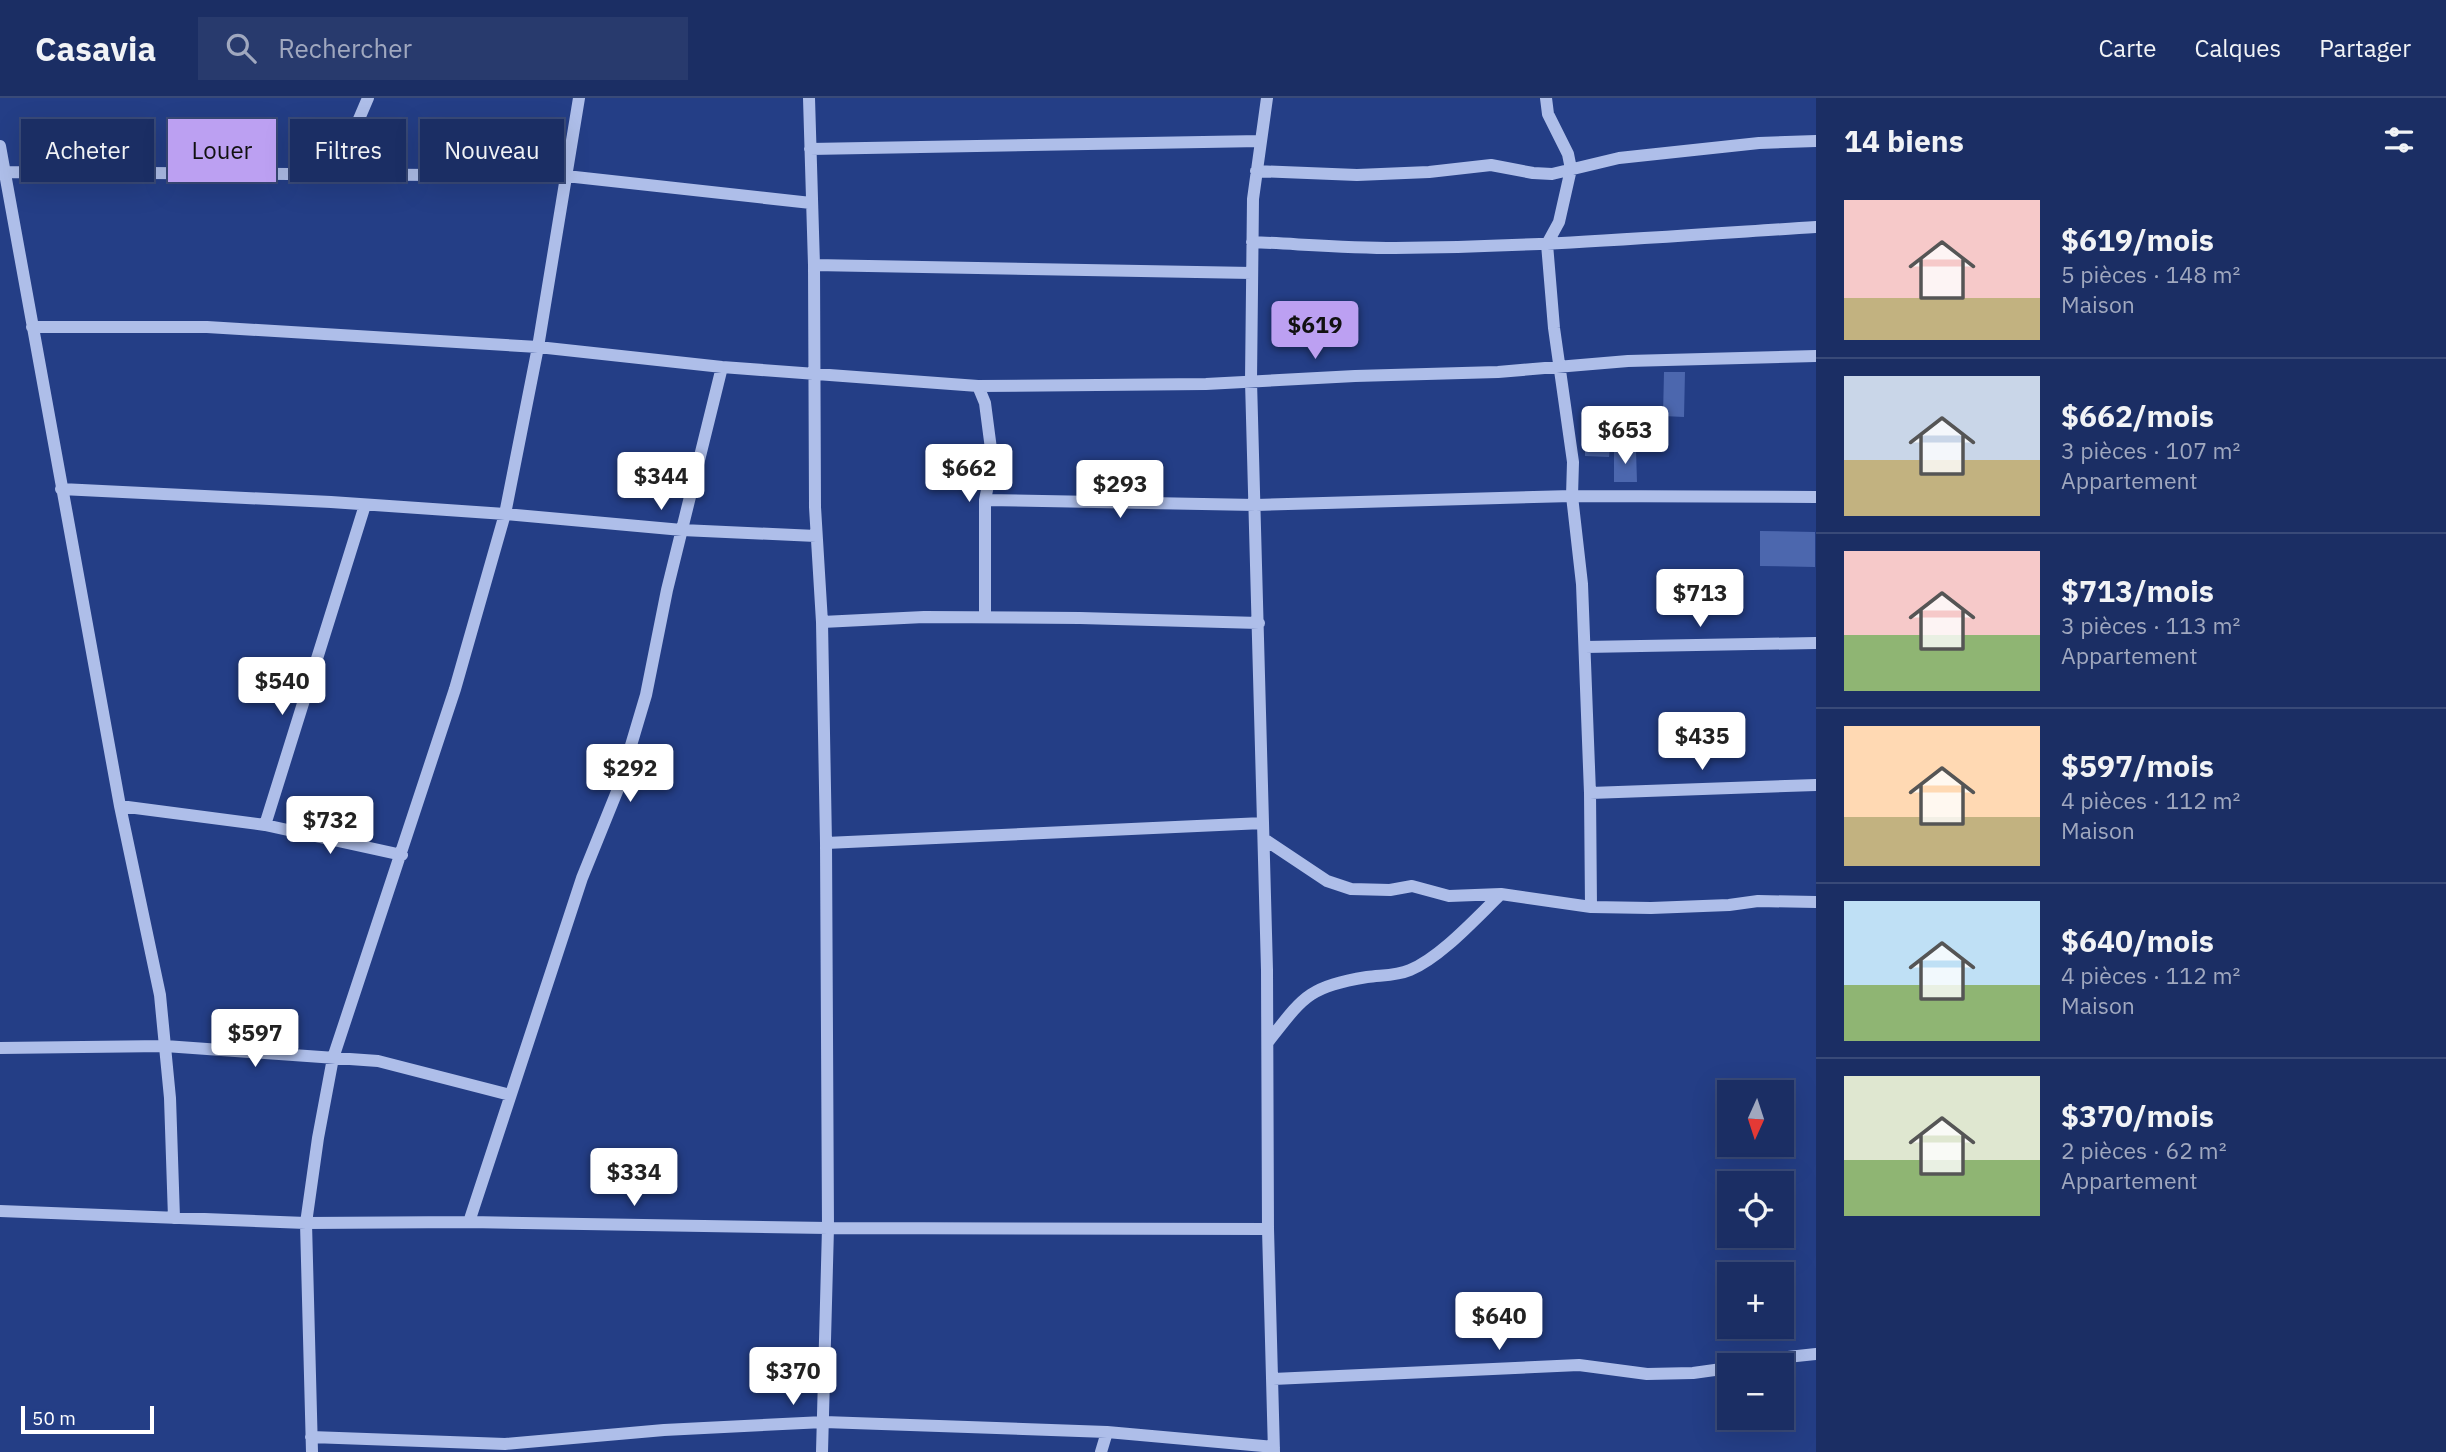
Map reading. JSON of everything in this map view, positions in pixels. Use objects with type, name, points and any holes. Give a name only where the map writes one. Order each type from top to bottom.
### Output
[{"type":"street","points":[[359,119],[368,98]]},
{"type":"street","points":[[312,1452],[306,1223],[332,1058],[402,855],[455,689],[505,514],[538,347],[579,98]]},
{"type":"street","points":[[809,98],[814,265],[816,536],[822,622],[826,843],[828,1228],[822,1452]]},
{"type":"street","points":[[311,1437],[505,1448],[664,1430],[824,1422],[1107,1432],[1274,1449],[1268,1229],[1264,823],[1251,381],[1252,242],[1256,171],[1267,98]]},
{"type":"street","points":[[1546,98],[1548,114],[1568,154],[1571,169],[1559,222],[1547,244],[1554,328],[1573,462],[1572,496],[1582,584],[1590,793],[1591,907]]},
{"type":"street","points":[[810,149],[1261,141]]},
{"type":"street","points":[[1256,171],[1357,175],[1429,172],[1491,165],[1552,174],[1619,158],[1759,143],[1816,141]]},
{"type":"street","points":[[0,146],[2,172],[120,806],[160,995],[170,1098],[174,1218]]},
{"type":"street","points":[[2,172],[290,175]]},
{"type":"street","points":[[406,175],[566,176],[811,203]]},
{"type":"street","points":[[1252,242],[1392,248],[1547,244],[1816,227]]},
{"type":"street","points":[[814,265],[1252,273]]},
{"type":"street","points":[[32,327],[207,327],[538,347],[722,367],[978,386],[1206,384],[1498,372],[1628,361],[1816,356]]},
{"type":"street","points":[[469,1222],[582,878],[618,789],[646,695],[682,530],[722,367]]},
{"type":"street","points":[[978,386],[985,403],[991,449],[985,500],[985,617]]},
{"type":"street","points":[[61,489],[248,497],[505,514],[682,530],[816,536]]},
{"type":"street","points":[[985,500],[1256,505],[1572,496],[1816,497]]},
{"type":"street","points":[[265,825],[365,505]]},
{"type":"street","points":[[822,622],[985,617],[1259,623]]},
{"type":"street","points":[[1585,647],[1816,643]]},
{"type":"street","points":[[1590,793],[1816,785]]},
{"type":"street","points":[[120,806],[265,825],[402,855]]},
{"type":"street","points":[[826,843],[1264,823]]},
{"type":"street","points":[[1264,839],[1326,881],[1351,889],[1390,890],[1412,886],[1449,896],[1501,894],[1591,907],[1651,908],[1758,901],[1816,902]]},
{"type":"street","points":[[1268,1042],[1310,993],[1337,982],[1393,974],[1414,968],[1456,938],[1501,894]]},
{"type":"street","points":[[0,1048],[165,1046],[378,1061],[510,1095]]},
{"type":"street","points":[[0,1211],[306,1223],[1268,1229]]},
{"type":"street","points":[[1794,1356],[1816,1354]]},
{"type":"street","points":[[1273,1379],[1579,1365],[1647,1374],[1717,1370]]},
{"type":"street","points":[[1101,1452],[1107,1432]]},
{"type":"building","points":[[1664,372],[1685,372],[1684,417],[1663,416]]},
{"type":"building","points":[[1585,428],[1631,428],[1631,446],[1610,446],[1609,457],[1585,456]]},
{"type":"building","points":[[1614,450],[1636,450],[1637,482],[1614,482]]},
{"type":"building","points":[[1760,531],[1815,532],[1815,567],[1760,566]]}]
